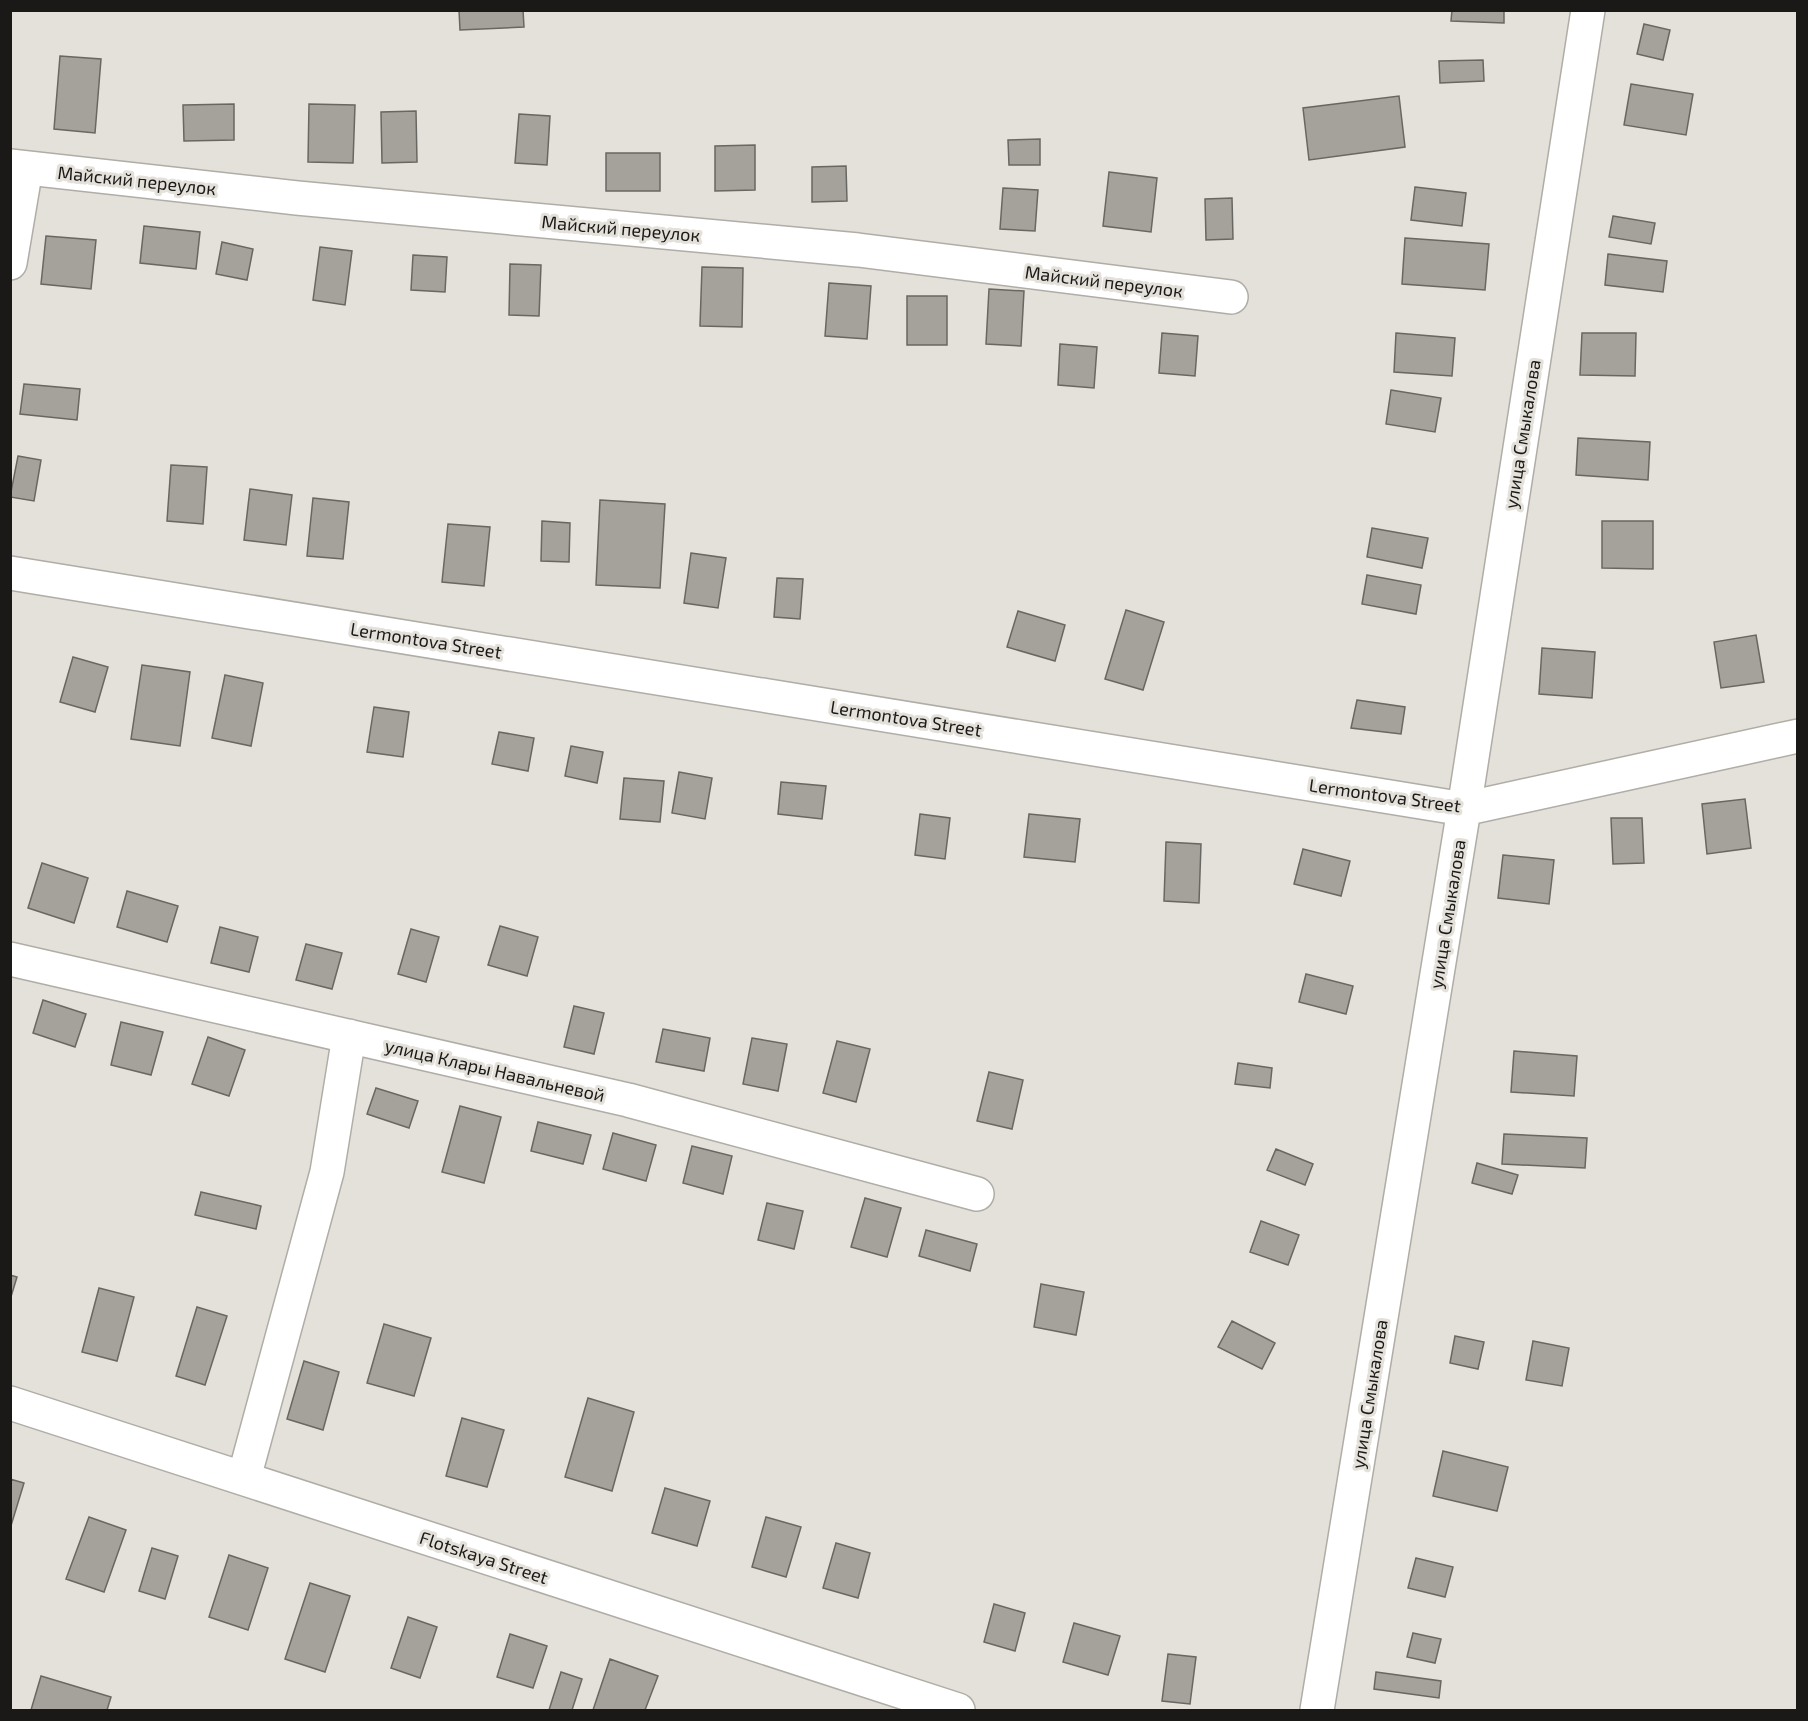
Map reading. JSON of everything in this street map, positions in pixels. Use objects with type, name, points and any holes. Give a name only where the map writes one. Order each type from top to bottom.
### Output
[{"type":"street","name":"улица Смыкалова","points":[[1317,1710],[1464,809],[1588,10]]},
{"type":"street","points":[[10,263],[18,167]]},
{"type":"street","name":"Майский переулок","points":[[18,167],[297,198],[858,250],[1231,297]]},
{"type":"street","name":"Lermontova Street","points":[[10,573],[1464,809],[1797,736]]},
{"type":"street","name":"улица Клары Навальневой","points":[[10,959],[628,1100],[977,1194]]},
{"type":"street","points":[[243,1479],[327,1172],[349,1036]]},
{"type":"street","name":"Flotskaya Street","points":[[10,1403],[958,1710]]},
{"type":"building","points":[[459,10],[523,10],[524,27],[460,30]]},
{"type":"building","points":[[1452,10],[1504,10],[1504,23],[1451,21]]},
{"type":"building","points":[[1644,24],[1670,30],[1663,60],[1637,54]]},
{"type":"building","points":[[60,56],[101,59],[95,133],[54,129]]},
{"type":"building","points":[[1483,60],[1484,81],[1440,83],[1439,61]]},
{"type":"building","points":[[1631,84],[1693,94],[1686,135],[1624,125]]},
{"type":"building","points":[[1399,96],[1405,147],[1309,160],[1303,108]]},
{"type":"building","points":[[234,104],[234,140],[184,141],[183,105]]},
{"type":"building","points":[[309,104],[355,105],[353,163],[308,162]]},
{"type":"building","points":[[416,111],[417,162],[382,163],[381,112]]},
{"type":"building","points":[[519,114],[550,116],[547,165],[515,163]]},
{"type":"building","points":[[1040,139],[1040,165],[1009,165],[1008,140]]},
{"type":"building","points":[[755,145],[755,190],[715,191],[715,146]]},
{"type":"building","points":[[606,153],[660,153],[660,191],[606,191]]},
{"type":"building","points":[[846,166],[847,201],[812,202],[812,167]]},
{"type":"building","points":[[1109,172],[1157,178],[1151,232],[1103,226]]},
{"type":"building","points":[[1415,187],[1466,193],[1462,226],[1411,220]]},
{"type":"building","points":[[1003,188],[1038,190],[1035,231],[1000,229]]},
{"type":"building","points":[[1232,198],[1233,239],[1206,240],[1205,199]]},
{"type":"building","points":[[1613,216],[1655,223],[1651,244],[1609,237]]},
{"type":"building","points":[[144,226],[200,232],[196,269],[140,263]]},
{"type":"building","points":[[46,236],[96,240],[91,289],[41,284]]},
{"type":"building","points":[[1405,238],[1489,244],[1485,290],[1402,284]]},
{"type":"building","points":[[222,242],[253,249],[247,280],[216,274]]},
{"type":"building","points":[[320,247],[352,251],[345,305],[313,300]]},
{"type":"building","points":[[1608,254],[1667,261],[1663,292],[1605,285]]},
{"type":"building","points":[[413,255],[447,257],[445,292],[411,290]]},
{"type":"building","points":[[510,264],[541,265],[539,316],[509,315]]},
{"type":"building","points":[[702,267],[743,268],[742,327],[700,326]]},
{"type":"building","points":[[829,283],[871,286],[867,339],[825,336]]},
{"type":"building","points":[[989,289],[1024,291],[1021,346],[986,344]]},
{"type":"building","points":[[907,296],[947,296],[947,345],[907,345]]},
{"type":"building","points":[[1162,333],[1198,336],[1195,376],[1159,373]]},
{"type":"building","points":[[1396,333],[1455,338],[1452,376],[1394,372]]},
{"type":"building","points":[[1582,333],[1636,333],[1635,376],[1580,375]]},
{"type":"building","points":[[1060,344],[1097,347],[1094,388],[1058,385]]},
{"type":"building","points":[[24,384],[80,389],[77,420],[20,414]]},
{"type":"building","points":[[1391,390],[1441,398],[1435,432],[1386,424]]},
{"type":"building","points":[[1578,438],[1650,442],[1648,480],[1576,475]]},
{"type":"building","points":[[18,456],[41,460],[34,501],[10,497]]},
{"type":"building","points":[[171,465],[207,467],[203,524],[167,521]]},
{"type":"building","points":[[250,489],[292,495],[286,545],[244,540]]},
{"type":"building","points":[[313,498],[349,502],[343,559],[307,556]]},
{"type":"building","points":[[600,500],[665,504],[660,588],[596,585]]},
{"type":"building","points":[[542,521],[570,523],[569,562],[541,561]]},
{"type":"building","points":[[1602,521],[1653,521],[1653,569],[1602,568]]},
{"type":"building","points":[[448,524],[490,527],[484,586],[442,582]]},
{"type":"building","points":[[1372,528],[1428,538],[1422,568],[1367,557]]},
{"type":"building","points":[[691,553],[726,558],[718,608],[684,603]]},
{"type":"building","points":[[1367,575],[1421,585],[1416,614],[1362,604]]},
{"type":"building","points":[[777,578],[803,579],[800,619],[774,617]]},
{"type":"building","points":[[1126,610],[1164,622],[1143,690],[1105,679]]},
{"type":"building","points":[[1018,611],[1065,625],[1055,661],[1007,647]]},
{"type":"building","points":[[1756,635],[1764,682],[1721,688],[1714,642]]},
{"type":"building","points":[[1542,648],[1595,652],[1592,698],[1539,694]]},
{"type":"building","points":[[73,657],[108,667],[95,712],[60,702]]},
{"type":"building","points":[[142,665],[190,672],[180,746],[131,739]]},
{"type":"building","points":[[225,675],[263,683],[251,746],[212,738]]},
{"type":"building","points":[[1357,700],[1405,707],[1401,734],[1351,728]]},
{"type":"building","points":[[374,707],[409,712],[403,757],[367,752]]},
{"type":"building","points":[[499,732],[534,738],[528,771],[492,764]]},
{"type":"building","points":[[571,746],[603,752],[597,783],[565,776]]},
{"type":"building","points":[[679,772],[712,778],[705,819],[672,813]]},
{"type":"building","points":[[624,778],[664,781],[660,822],[620,819]]},
{"type":"building","points":[[781,782],[826,786],[822,819],[778,814]]},
{"type":"building","points":[[1745,799],[1751,848],[1707,854],[1702,804]]},
{"type":"building","points":[[920,814],[950,818],[945,859],[915,855]]},
{"type":"building","points":[[1029,814],[1080,819],[1075,862],[1024,857]]},
{"type":"building","points":[[1611,818],[1642,818],[1644,863],[1613,864]]},
{"type":"building","points":[[1166,842],[1201,844],[1199,903],[1164,901]]},
{"type":"building","points":[[1303,849],[1350,861],[1341,896],[1294,884]]},
{"type":"building","points":[[1503,855],[1554,860],[1549,904],[1498,898]]},
{"type":"building","points":[[42,863],[88,878],[74,923],[28,908]]},
{"type":"building","points":[[127,891],[178,906],[167,942],[117,927]]},
{"type":"building","points":[[500,926],[538,937],[527,976],[488,965]]},
{"type":"building","points":[[220,927],[258,937],[249,972],[211,963]]},
{"type":"building","points":[[411,929],[439,937],[426,982],[398,974]]},
{"type":"building","points":[[306,944],[342,953],[332,989],[296,980]]},
{"type":"building","points":[[1306,974],[1353,986],[1346,1014],[1299,1002]]},
{"type":"building","points":[[43,1000],[86,1014],[75,1047],[33,1033]]},
{"type":"building","points":[[574,1006],[604,1013],[594,1054],[564,1047]]},
{"type":"building","points":[[121,1022],[163,1032],[151,1075],[111,1065]]},
{"type":"building","points":[[663,1029],[710,1038],[704,1071],[656,1062]]},
{"type":"building","points":[[208,1037],[245,1050],[229,1096],[192,1084]]},
{"type":"building","points":[[752,1038],[787,1044],[778,1091],[743,1084]]},
{"type":"building","points":[[837,1041],[870,1049],[856,1102],[823,1093]]},
{"type":"building","points":[[1514,1051],[1577,1056],[1574,1096],[1511,1092]]},
{"type":"building","points":[[1238,1063],[1272,1068],[1270,1088],[1235,1084]]},
{"type":"building","points":[[989,1072],[1023,1080],[1012,1129],[977,1121]]},
{"type":"building","points":[[376,1088],[418,1101],[409,1128],[367,1114]]},
{"type":"building","points":[[460,1106],[501,1117],[484,1183],[442,1172]]},
{"type":"building","points":[[538,1122],[591,1135],[583,1164],[531,1151]]},
{"type":"building","points":[[613,1133],[656,1145],[646,1181],[603,1169]]},
{"type":"building","points":[[1504,1134],[1587,1138],[1585,1168],[1502,1164]]},
{"type":"building","points":[[692,1146],[732,1156],[723,1194],[683,1183]]},
{"type":"building","points":[[1276,1149],[1313,1164],[1305,1185],[1267,1170]]},
{"type":"building","points":[[1477,1163],[1518,1175],[1512,1194],[1472,1183]]},
{"type":"building","points":[[201,1192],[261,1206],[256,1229],[195,1215]]},
{"type":"building","points":[[865,1198],[901,1208],[887,1257],[851,1247]]},
{"type":"building","points":[[767,1203],[803,1211],[794,1249],[758,1240]]},
{"type":"building","points":[[1261,1221],[1299,1235],[1288,1265],[1250,1252]]},
{"type":"building","points":[[926,1230],[977,1244],[970,1271],[919,1256]]},
{"type":"building","points":[[10,1275],[17,1277],[10,1300]]},
{"type":"building","points":[[1041,1284],[1084,1292],[1076,1335],[1034,1327]]},
{"type":"building","points":[[99,1288],[134,1297],[117,1361],[82,1352]]},
{"type":"building","points":[[197,1307],[227,1316],[205,1385],[176,1376]]},
{"type":"building","points":[[1232,1321],[1275,1343],[1262,1369],[1218,1347]]},
{"type":"building","points":[[384,1324],[431,1338],[414,1396],[367,1383]]},
{"type":"building","points":[[1455,1336],[1484,1342],[1478,1369],[1450,1363]]},
{"type":"building","points":[[1533,1341],[1569,1348],[1562,1386],[1526,1380]]},
{"type":"building","points":[[304,1361],[339,1372],[323,1430],[287,1419]]},
{"type":"building","points":[[588,1398],[634,1412],[612,1491],[565,1477]]},
{"type":"building","points":[[462,1418],[504,1430],[487,1487],[446,1476]]},
{"type":"building","points":[[1443,1451],[1508,1467],[1497,1511],[1433,1496]]},
{"type":"building","points":[[10,1479],[24,1483],[10,1529]]},
{"type":"building","points":[[665,1488],[710,1501],[697,1546],[652,1533]]},
{"type":"building","points":[[89,1517],[126,1530],[104,1592],[66,1579]]},
{"type":"building","points":[[766,1517],[801,1527],[786,1577],[752,1567]]},
{"type":"building","points":[[836,1543],[870,1553],[858,1598],[823,1588]]},
{"type":"building","points":[[152,1548],[178,1556],[165,1599],[139,1591]]},
{"type":"building","points":[[229,1555],[268,1568],[248,1630],[209,1617]]},
{"type":"building","points":[[1416,1558],[1453,1567],[1445,1597],[1408,1588]]},
{"type":"building","points":[[310,1583],[350,1596],[325,1672],[285,1659]]},
{"type":"building","points":[[994,1604],[1025,1613],[1015,1651],[984,1642]]},
{"type":"building","points":[[408,1617],[437,1627],[420,1678],[391,1668]]},
{"type":"building","points":[[1074,1623],[1120,1636],[1108,1675],[1063,1662]]},
{"type":"building","points":[[1413,1633],[1441,1639],[1435,1663],[1407,1657]]},
{"type":"building","points":[[510,1634],[547,1646],[533,1688],[497,1677]]},
{"type":"building","points":[[1168,1654],[1196,1657],[1190,1704],[1162,1701]]},
{"type":"building","points":[[610,1659],[658,1676],[645,1710],[593,1710]]},
{"type":"building","points":[[561,1672],[582,1679],[572,1710],[549,1710]]},
{"type":"building","points":[[1376,1672],[1441,1681],[1439,1698],[1374,1689]]},
{"type":"building","points":[[41,1676],[111,1697],[107,1710],[31,1710]]}]
